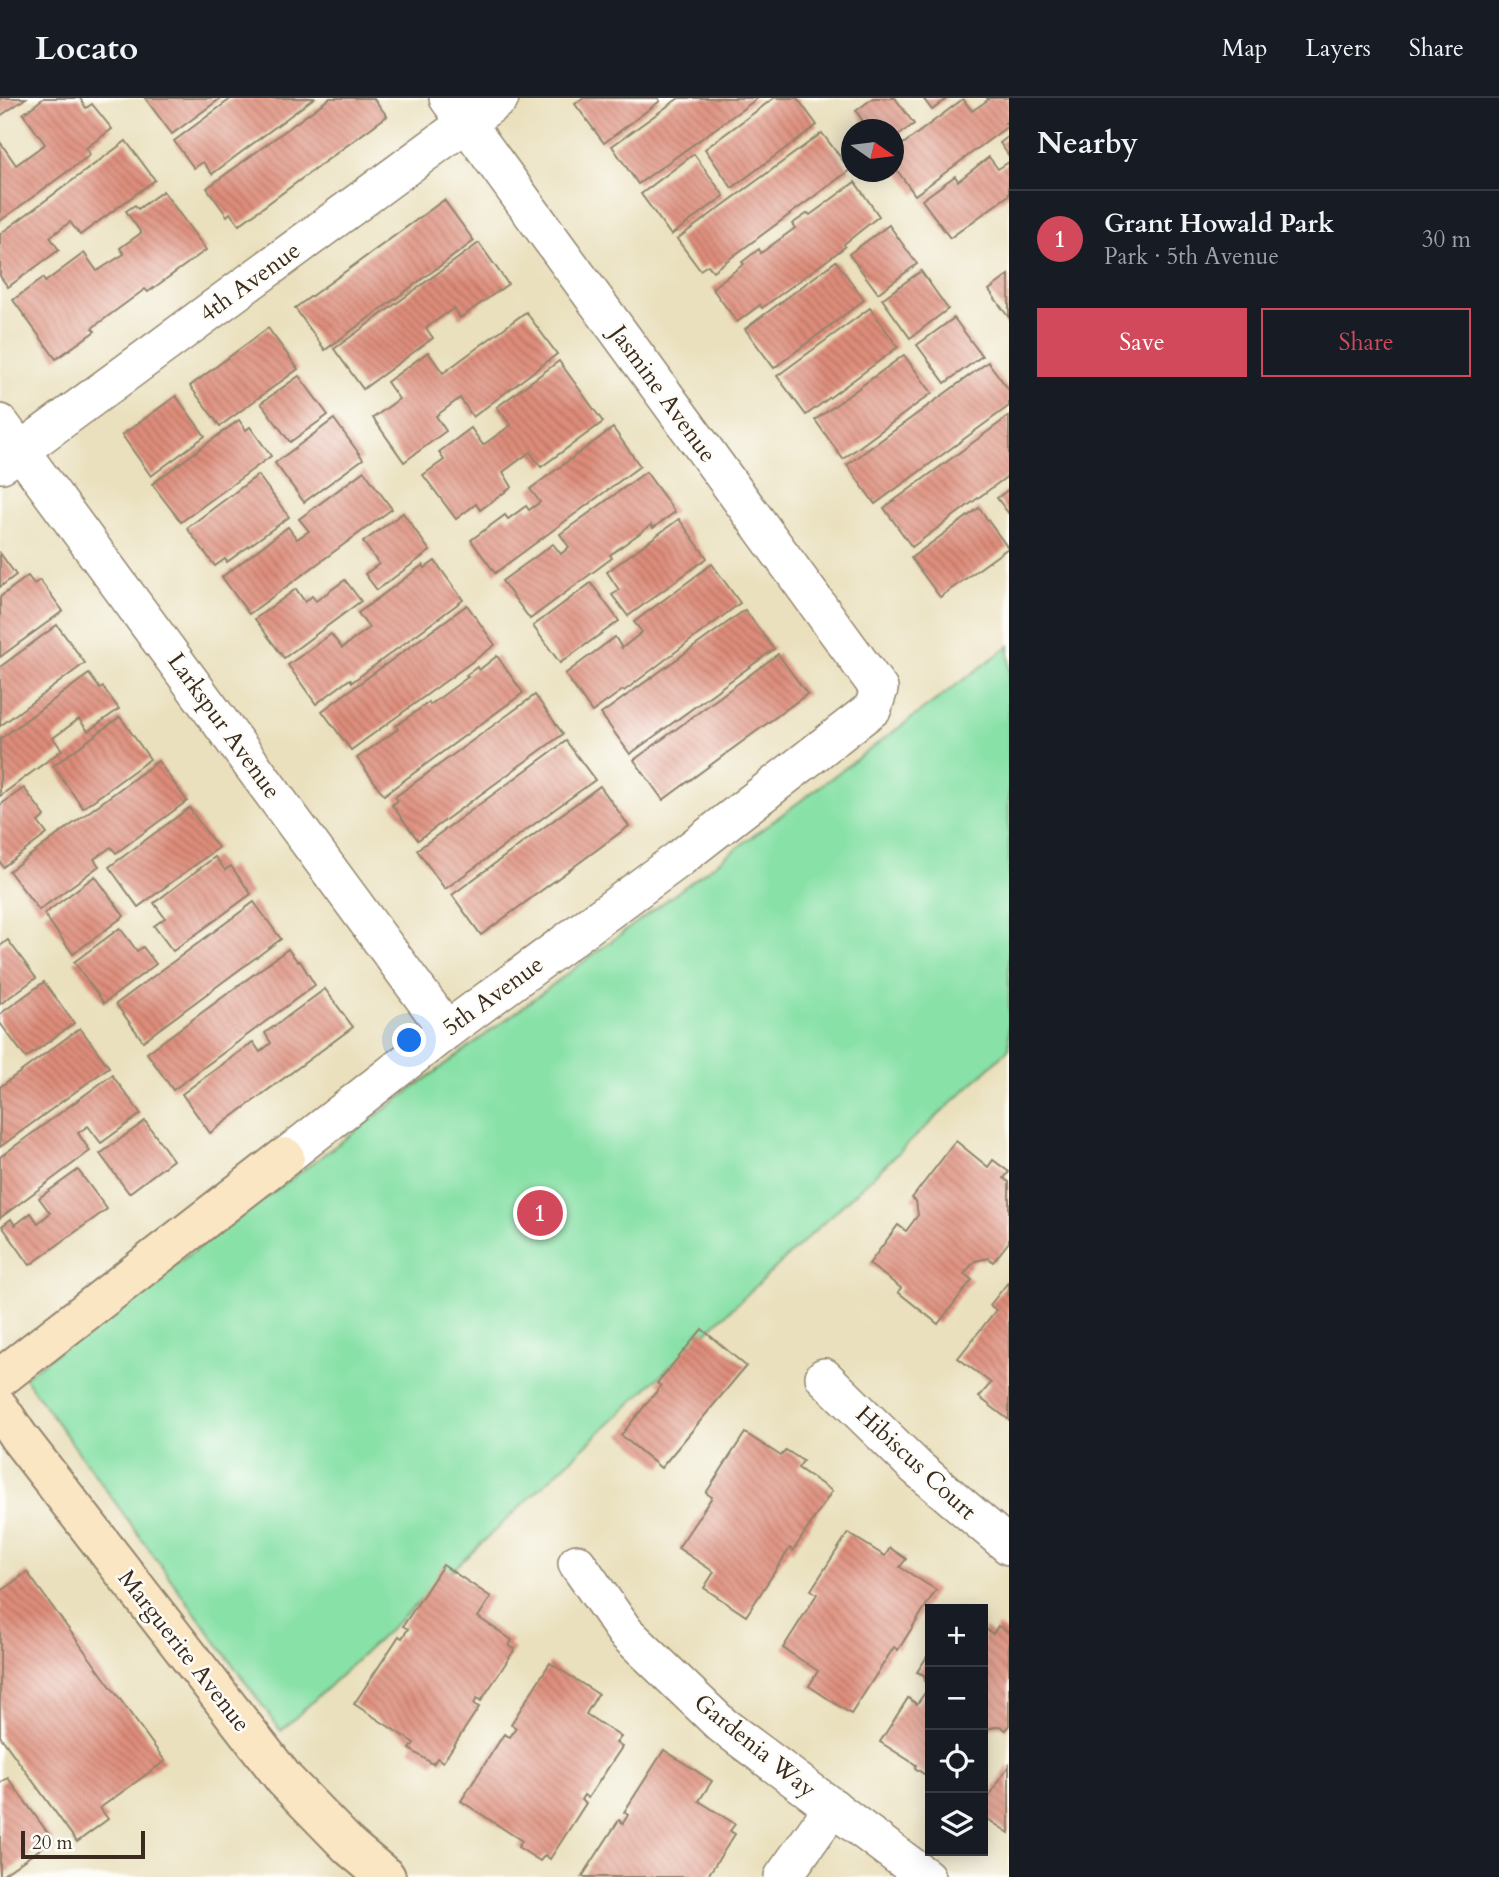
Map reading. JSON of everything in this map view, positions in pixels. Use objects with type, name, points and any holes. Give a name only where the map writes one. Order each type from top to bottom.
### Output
[{"type":"street","name":"4th Avenue","points":[[7,446],[457,111],[500,98]]},
{"type":"street","name":"Jasmine Avenue","points":[[457,111],[879,689]]},
{"type":"street","name":"Larkspur Avenue","points":[[7,446],[447,1030]]},
{"type":"street","name":"5th Avenue","points":[[0,1378],[447,1030],[679,859],[873,708],[879,689]]},
{"type":"street","name":"Hibiscus Court","points":[[824,1377],[916,1467],[1009,1546]]},
{"type":"street","name":"Marguerite Avenue","points":[[0,1409],[18,1436],[285,1780],[350,1847],[386,1877]]},
{"type":"street","name":"Gardenia Way","points":[[577,1563],[625,1632],[722,1726],[833,1807],[915,1874]]},
{"type":"street","points":[[783,1877],[833,1807]]},
{"type":"green space","points":[[1009,646],[1009,1049],[281,1731],[24,1377]]},
{"type":"building","points":[[0,98],[26,98],[0,116]]},
{"type":"building","points":[[44,98],[80,98],[86,108],[92,104],[112,129],[86,148],[90,155],[0,221],[0,142],[16,165],[45,144],[23,114]]},
{"type":"building","points":[[145,98],[221,98],[172,134]]},
{"type":"building","points":[[232,98],[314,98],[212,174],[203,162],[194,168],[174,141]]},
{"type":"building","points":[[330,98],[373,98],[387,116],[239,225],[230,213],[227,216],[207,188]]},
{"type":"building","points":[[584,98],[658,98],[660,101],[604,143],[575,104]]},
{"type":"building","points":[[679,98],[758,98],[638,184],[612,146]]},
{"type":"building","points":[[774,98],[797,98],[817,125],[732,188],[705,149]]},
{"type":"building","points":[[873,98],[895,98],[914,124],[904,131],[904,119],[861,119],[856,111]]},
{"type":"building","points":[[923,98],[948,98],[932,110]]},
{"type":"building","points":[[987,98],[1009,98],[1009,120],[1005,123],[1008,126],[915,195],[904,180],[904,143],[963,99],[972,111],[988,100]]},
{"type":"building","points":[[822,133],[841,158],[841,177],[713,271],[708,265],[700,270],[677,239]]},
{"type":"building","points":[[1009,136],[1009,156],[1000,143]]},
{"type":"building","points":[[126,141],[155,180],[80,235],[70,222],[50,237],[59,250],[8,287],[0,276],[0,234]]},
{"type":"building","points":[[694,154],[724,196],[671,235],[641,194]]},
{"type":"building","points":[[989,157],[998,169],[1009,162],[1009,195],[950,238],[922,200],[955,176],[958,181]]},
{"type":"building","points":[[855,182],[879,216],[844,244],[845,247],[762,308],[760,305],[737,322],[712,288],[759,249],[761,253],[795,228],[792,224],[808,213],[810,215]]},
{"type":"building","points":[[163,191],[206,250],[148,292],[145,289],[92,328],[95,331],[56,359],[13,300],[43,278],[45,282],[84,253],[97,271],[124,254],[120,248],[141,233],[126,211],[135,205],[138,209]]},
{"type":"building","points":[[444,200],[474,241],[325,350],[295,308]]},
{"type":"building","points":[[889,225],[917,264],[878,293],[849,254]]},
{"type":"building","points":[[479,243],[508,284],[460,318],[454,308],[426,328],[433,338],[363,389],[334,349]]},
{"type":"building","points":[[836,261],[864,300],[774,368],[745,329]]},
{"type":"building","points":[[921,271],[948,309],[910,338],[882,299]]},
{"type":"building","points":[[1009,275],[1009,318],[989,290]]},
{"type":"building","points":[[870,308],[898,347],[806,415],[777,376]]},
{"type":"building","points":[[526,312],[557,354],[473,417],[460,398],[436,416],[446,431],[404,462],[373,418],[399,399],[387,382],[428,352],[443,373]]},
{"type":"building","points":[[954,318],[982,356],[945,383],[917,345]]},
{"type":"building","points":[[268,328],[298,369],[220,426],[190,386]]},
{"type":"building","points":[[904,355],[932,393],[843,459],[815,420]]},
{"type":"building","points":[[559,361],[603,422],[541,467],[530,452],[503,472],[512,487],[480,510],[476,504],[456,519],[423,475],[444,460],[439,452],[471,428],[483,445],[511,425],[497,407]]},
{"type":"building","points":[[988,362],[1009,390],[1009,406],[875,504],[847,465]]},
{"type":"building","points":[[299,376],[328,415],[290,442],[261,403]]},
{"type":"building","points":[[176,396],[205,436],[151,476],[122,435]]},
{"type":"building","points":[[1009,416],[1009,475],[912,547],[884,508]]},
{"type":"building","points":[[334,419],[363,459],[304,502],[275,463]]},
{"type":"building","points":[[239,420],[246,430],[250,427],[271,456],[181,522],[152,484]]},
{"type":"building","points":[[613,428],[640,466],[495,573],[471,540],[505,515],[508,519],[526,506],[529,510],[540,502],[530,489]]},
{"type":"building","points":[[364,471],[392,509],[249,614],[222,577],[288,527],[297,539],[309,531],[299,519]]},
{"type":"building","points":[[646,472],[675,512],[653,528],[651,525],[610,555],[612,558],[530,619],[502,581],[553,544],[561,554],[569,547],[560,534]]},
{"type":"building","points":[[258,475],[289,517],[227,562],[225,559],[215,566],[187,528]]},
{"type":"building","points":[[1009,489],[1009,514],[997,498]]},
{"type":"building","points":[[979,508],[1008,548],[940,597],[911,558]]},
{"type":"building","points":[[403,513],[430,551],[377,590],[365,574],[379,564],[363,542]]},
{"type":"building","points":[[679,519],[707,558],[628,616],[612,595],[619,590],[607,572]]},
{"type":"building","points":[[0,553],[16,575],[0,587]]},
{"type":"building","points":[[435,561],[463,600],[352,682],[350,679],[316,704],[288,665],[331,634],[342,648],[369,628],[358,613],[423,565],[425,568]]},
{"type":"building","points":[[712,564],[740,603],[592,712],[565,674],[615,637],[622,648],[642,632],[634,622]]},
{"type":"building","points":[[28,576],[34,584],[40,580],[63,611],[0,657],[0,597]]},
{"type":"building","points":[[345,580],[361,601],[284,658],[255,619],[296,589],[305,602],[312,596],[316,601]]},
{"type":"building","points":[[591,583],[619,621],[560,663],[533,626]]},
{"type":"building","points":[[467,605],[495,645],[351,750],[322,711]]},
{"type":"building","points":[[745,610],[774,649],[630,754],[601,714]]},
{"type":"building","points":[[57,625],[85,663],[0,726],[0,667]]},
{"type":"building","points":[[778,654],[807,694],[663,800],[634,760]]},
{"type":"building","points":[[497,656],[523,693],[384,795],[357,758],[398,729],[396,726],[468,677],[466,675],[477,667],[479,670]]},
{"type":"building","points":[[89,674],[100,689],[103,687],[119,709],[88,731],[79,719],[53,738],[62,750],[0,796],[0,739]]},
{"type":"building","points":[[535,695],[563,734],[418,840],[392,805],[398,801],[395,797]]},
{"type":"building","points":[[120,717],[150,759],[83,808],[53,766]]},
{"type":"building","points":[[566,741],[595,780],[445,889],[417,850]]},
{"type":"building","points":[[158,761],[187,801],[116,853],[111,847],[94,859],[99,866],[39,910],[9,871]]},
{"type":"building","points":[[600,786],[629,826],[481,935],[452,895]]},
{"type":"building","points":[[24,788],[45,816],[38,822],[47,834],[3,867],[0,862],[0,805]]},
{"type":"building","points":[[189,808],[218,848],[138,907],[109,867]]},
{"type":"building","points":[[215,857],[225,870],[231,866],[251,894],[173,951],[154,926],[165,918],[154,903]]},
{"type":"building","points":[[95,876],[124,916],[73,954],[44,914]]},
{"type":"building","points":[[254,902],[281,939],[143,1041],[116,1004]]},
{"type":"building","points":[[120,928],[137,951],[143,947],[156,964],[104,1003],[74,962]]},
{"type":"building","points":[[8,940],[36,978],[0,1004],[0,946]]},
{"type":"building","points":[[288,949],[298,962],[300,961],[315,985],[173,1090],[147,1053]]},
{"type":"building","points":[[44,982],[74,1023],[26,1058],[0,1023],[0,1014]]},
{"type":"building","points":[[325,989],[353,1027],[210,1133],[182,1094],[253,1042],[260,1052],[271,1043],[265,1033]]},
{"type":"building","points":[[80,1028],[109,1067],[0,1147],[0,1087]]},
{"type":"building","points":[[112,1075],[141,1114],[101,1143],[88,1126],[78,1133],[90,1151],[0,1218],[0,1157]]},
{"type":"building","points":[[145,1121],[173,1160],[129,1193],[100,1154]]},
{"type":"building","points":[[956,1141],[988,1167],[993,1160],[1009,1172],[1004,1178],[1009,1182],[1009,1242],[993,1262],[989,1258],[975,1261],[964,1274],[972,1280],[938,1324],[898,1292],[901,1288],[869,1264],[898,1225],[906,1231],[918,1215],[916,1201],[912,1198]]},
{"type":"building","points":[[78,1170],[107,1209],[30,1265],[2,1226],[11,1219],[15,1225],[31,1213],[38,1223],[50,1213],[39,1198]]},
{"type":"building","points":[[1009,1281],[1009,1420],[979,1397],[991,1383],[958,1358],[996,1310],[990,1305]]},
{"type":"building","points":[[702,1329],[746,1366],[661,1468],[621,1435],[661,1386],[657,1383]]},
{"type":"building","points":[[745,1433],[781,1456],[786,1450],[803,1461],[798,1468],[832,1491],[793,1551],[790,1548],[746,1616],[704,1588],[714,1572],[678,1548],[712,1497],[706,1493]]},
{"type":"building","points":[[848,1533],[885,1556],[890,1548],[906,1559],[900,1567],[936,1590],[898,1650],[894,1647],[851,1714],[809,1686],[818,1671],[783,1648],[817,1594],[811,1590]]},
{"type":"building","points":[[443,1565],[491,1597],[478,1617],[512,1640],[509,1646],[515,1649],[481,1701],[477,1698],[474,1704],[479,1707],[443,1762],[437,1758],[433,1764],[410,1749],[414,1743],[354,1704],[399,1636],[402,1638],[408,1629],[403,1626]]},
{"type":"building","points":[[27,1572],[165,1761],[100,1808],[108,1819],[77,1842],[0,1736],[0,1592]]},
{"type":"building","points":[[998,1626],[1009,1633],[1009,1725],[1006,1730],[1000,1726],[988,1729],[988,1630],[993,1634]]},
{"type":"building","points":[[925,1660],[925,1680],[924,1675],[917,1672]]},
{"type":"building","points":[[550,1663],[598,1694],[586,1714],[621,1737],[616,1743],[622,1747],[588,1798],[584,1795],[581,1800],[586,1803],[550,1859],[545,1855],[540,1861],[518,1847],[522,1841],[461,1801],[504,1734],[510,1737],[516,1728],[511,1724]]},
{"type":"building","points":[[925,1693],[925,1775],[915,1768],[916,1765],[880,1742],[908,1698],[917,1704]]},
{"type":"building","points":[[664,1750],[712,1781],[699,1801],[735,1824],[730,1831],[735,1834],[707,1877],[582,1877],[619,1820],[623,1823],[628,1815],[624,1812]]},
{"type":"building","points":[[1009,1765],[1009,1833],[988,1819],[988,1798]]},
{"type":"building","points":[[8,1778],[53,1840],[0,1877],[0,1783]]},
{"type":"place","name":"Grant Howald Park","points":[[540,1213]]}]
